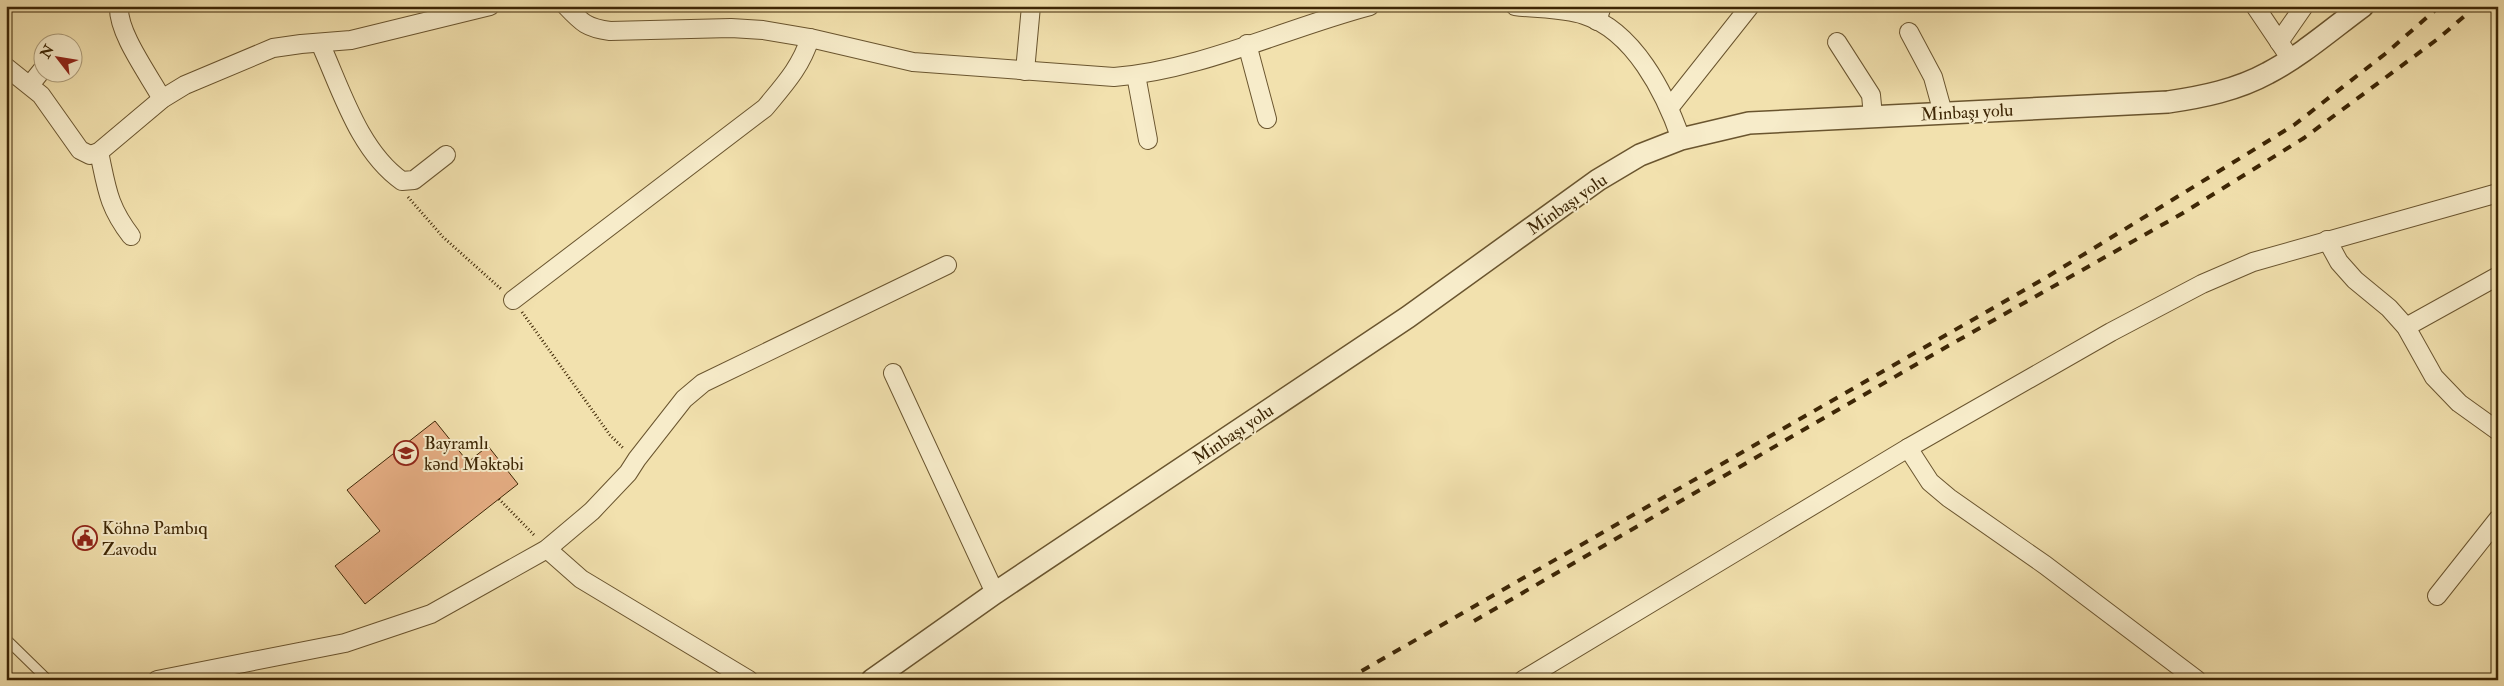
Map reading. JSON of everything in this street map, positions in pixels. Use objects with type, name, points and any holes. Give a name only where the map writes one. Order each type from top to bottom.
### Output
[{"type":"street","points":[[118,6],[118,14],[124,31],[162,99]]},
{"type":"street","points":[[566,6],[583,24],[592,28],[610,30],[731,28],[763,30],[810,38],[913,62],[1095,77],[1136,76],[1185,64],[1370,6]]},
{"type":"street","points":[[1024,71],[1031,6]]},
{"type":"street","points":[[1515,6],[1576,14],[1599,14],[1610,29],[1636,54],[1661,88],[1681,139]]},
{"type":"street","points":[[1670,107],[1750,6]]},
{"type":"street","points":[[2255,6],[2285,50]]},
{"type":"street","points":[[2285,50],[2304,6]]},
{"type":"street","name":"Minbaşı yolu","points":[[872,680],[995,593],[1408,317],[1598,180],[1640,155],[1681,139],[1748,123],[2168,102],[2200,98],[2244,84],[2269,73],[2285,50],[2363,6]]},
{"type":"street","points":[[6,67],[40,95],[80,150],[90,155],[99,152],[162,99],[185,85],[273,48],[351,40],[382,34],[483,7]]},
{"type":"street","points":[[1909,32],[1933,77],[1943,113]]},
{"type":"street","points":[[514,300],[765,108],[796,71],[804,56],[810,38]]},
{"type":"street","points":[[1837,42],[1871,95],[1874,116]]},
{"type":"street","points":[[320,43],[360,130],[377,157],[392,174],[402,181],[414,180],[446,155]]},
{"type":"street","points":[[1247,44],[1266,119]]},
{"type":"street","points":[[1136,76],[1148,140]]},
{"type":"street","points":[[99,152],[111,204],[116,217],[131,236]]},
{"type":"street","points":[[1523,680],[1908,448],[2111,332],[2202,284],[2253,262],[2498,193]]},
{"type":"street","points":[[2327,240],[2339,262],[2355,280],[2389,308],[2406,327],[2434,377],[2460,403],[2498,431]]},
{"type":"street","points":[[157,680],[345,643],[431,614],[547,549],[598,505],[628,473],[636,459],[684,399],[703,383],[947,265]]},
{"type":"street","points":[[2406,327],[2498,276]]},
{"type":"street","points":[[894,373],[995,593]]},
{"type":"street","points":[[1908,448],[1930,482],[1949,498],[2045,565],[2197,680]]},
{"type":"street","points":[[2437,596],[2498,519]]},
{"type":"street","points":[[547,549],[581,579],[750,680]]},
{"type":"lane","points":[[6,639],[48,680]]},
{"type":"path","points":[[402,181],[406,195],[443,237],[514,300],[610,435],[636,459]]},
{"type":"path","points":[[500,499],[547,549]]},
{"type":"building","points":[[435,421],[468,462],[488,446],[518,484],[365,604],[335,566],[380,531],[347,490]]},
{"type":"railway","points":[[1346,680],[2047,277],[2294,125],[2385,54],[2440,6]]},
{"type":"railway","points":[[1474,621],[1948,346],[2183,213],[2304,138],[2439,38],[2476,6]]},
{"type":"place","name":"Bayramlı kənd Məktəbi","points":[[406,453]]},
{"type":"place","name":"Köhnə Pambıq Zavodu","points":[[85,538]]}]
